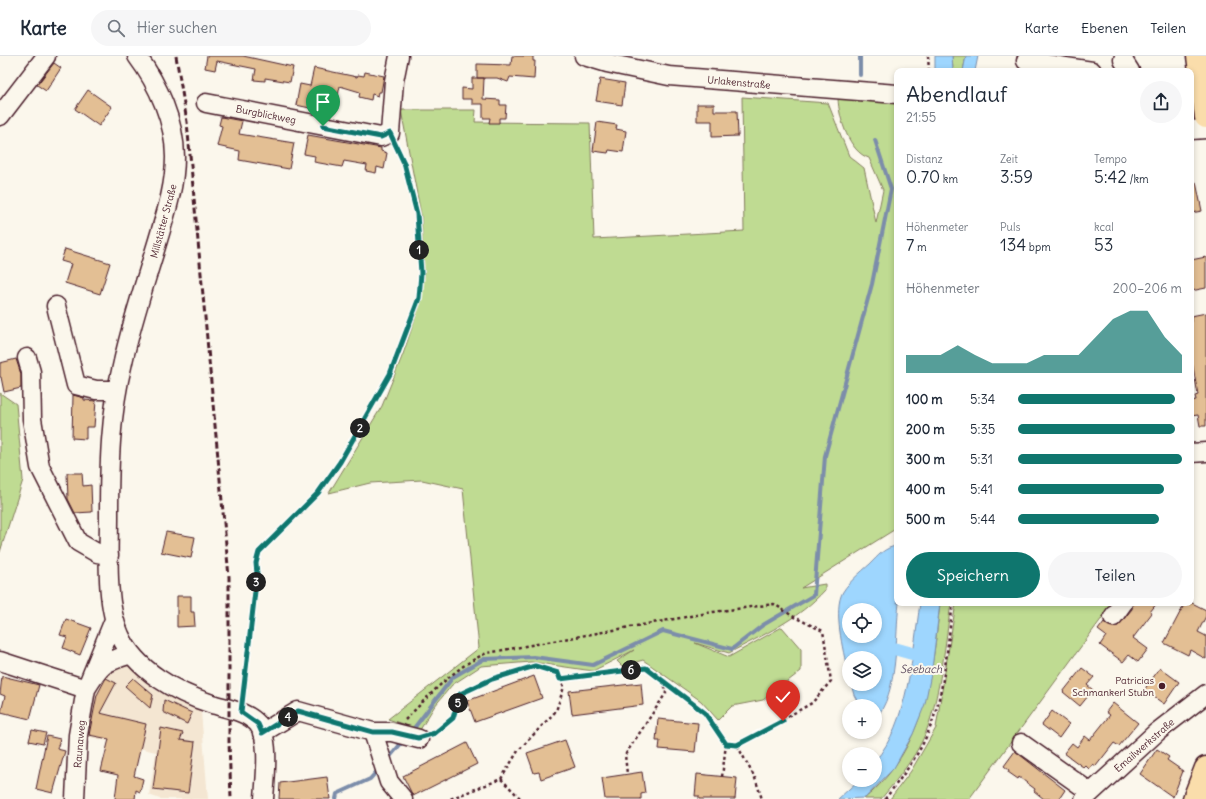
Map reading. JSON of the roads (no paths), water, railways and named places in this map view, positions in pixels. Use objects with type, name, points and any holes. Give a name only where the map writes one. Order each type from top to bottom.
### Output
[{"type":"main road","points":[[1201,63],[1206,117]]},
{"type":"main road","points":[[1194,799],[1206,768]]},
{"type":"street","points":[[0,116],[46,56]]},
{"type":"street","name":"Millstätter Straße","points":[[137,56],[151,74],[163,104],[172,133],[175,156],[174,179],[168,208],[123,362],[111,422],[109,454],[109,555],[114,620],[120,636],[131,654],[160,679],[194,698],[241,712],[258,724],[262,733]]},
{"type":"street","name":"Burgblickweg","points":[[206,103],[381,137],[390,133],[394,81],[399,56]]},
{"type":"street","name":"Urlakenstraße","points":[[584,56],[607,64],[669,76],[894,94]]},
{"type":"street","points":[[1026,61],[1072,68]]},
{"type":"street","points":[[1194,130],[1206,129]]},
{"type":"street","points":[[56,306],[76,385],[96,390],[118,390]]},
{"type":"street","points":[[27,358],[30,372],[32,419],[40,467],[78,542],[97,553],[109,555]]},
{"type":"street","points":[[1194,453],[1206,452]]},
{"type":"street","name":"Raunaweg","points":[[75,799],[78,735],[86,689],[114,620]]},
{"type":"street","name":"Raunaweg","points":[[86,689],[97,672],[107,661],[131,654]]},
{"type":"street","points":[[0,661],[86,689]]},
{"type":"street","name":"Emailwerkstraße","points":[[1087,796],[1158,732],[1206,694]]},
{"type":"street","points":[[264,799],[266,759],[262,733],[298,711],[375,740],[392,732],[418,738]]},
{"type":"street","points":[[375,740],[389,782],[403,799]]},
{"type":"street","points":[[1021,743],[1087,796]]},
{"type":"water","points":[[935,56],[952,56],[953,68],[935,68]]},
{"type":"water","points":[[966,56],[978,56],[976,68],[964,68]]},
{"type":"water","points":[[894,547],[894,606],[899,606],[892,680],[882,709],[882,699],[856,699],[853,691],[882,691],[882,651],[843,651],[840,636],[839,604],[841,596],[849,583],[882,552]]},
{"type":"water","name":"Seebach","points":[[920,606],[940,606],[932,669],[925,704],[913,734],[894,768],[882,780],[882,751],[895,727],[907,686]]},
{"type":"water","name":"Seebach","points":[[851,787],[876,787],[865,798],[838,799]]},
{"type":"waterway","points":[[860,56],[860,75]]},
{"type":"waterway","points":[[411,732],[453,677],[484,659],[534,657],[593,665],[663,631],[732,649],[763,625],[814,595],[825,456],[872,284],[891,189],[875,140]]},
{"type":"waterway","points":[[896,649],[921,656]]},
{"type":"waterway","points":[[388,759],[404,740]]},
{"type":"waterway","points":[[336,799],[337,794],[370,779],[379,769]]},
{"type":"railway","points":[[176,56],[187,122],[229,577],[229,742],[231,799]]},
{"type":"place","name":"Patricias Schmankerl Stubn","points":[[1162,686]]}]
